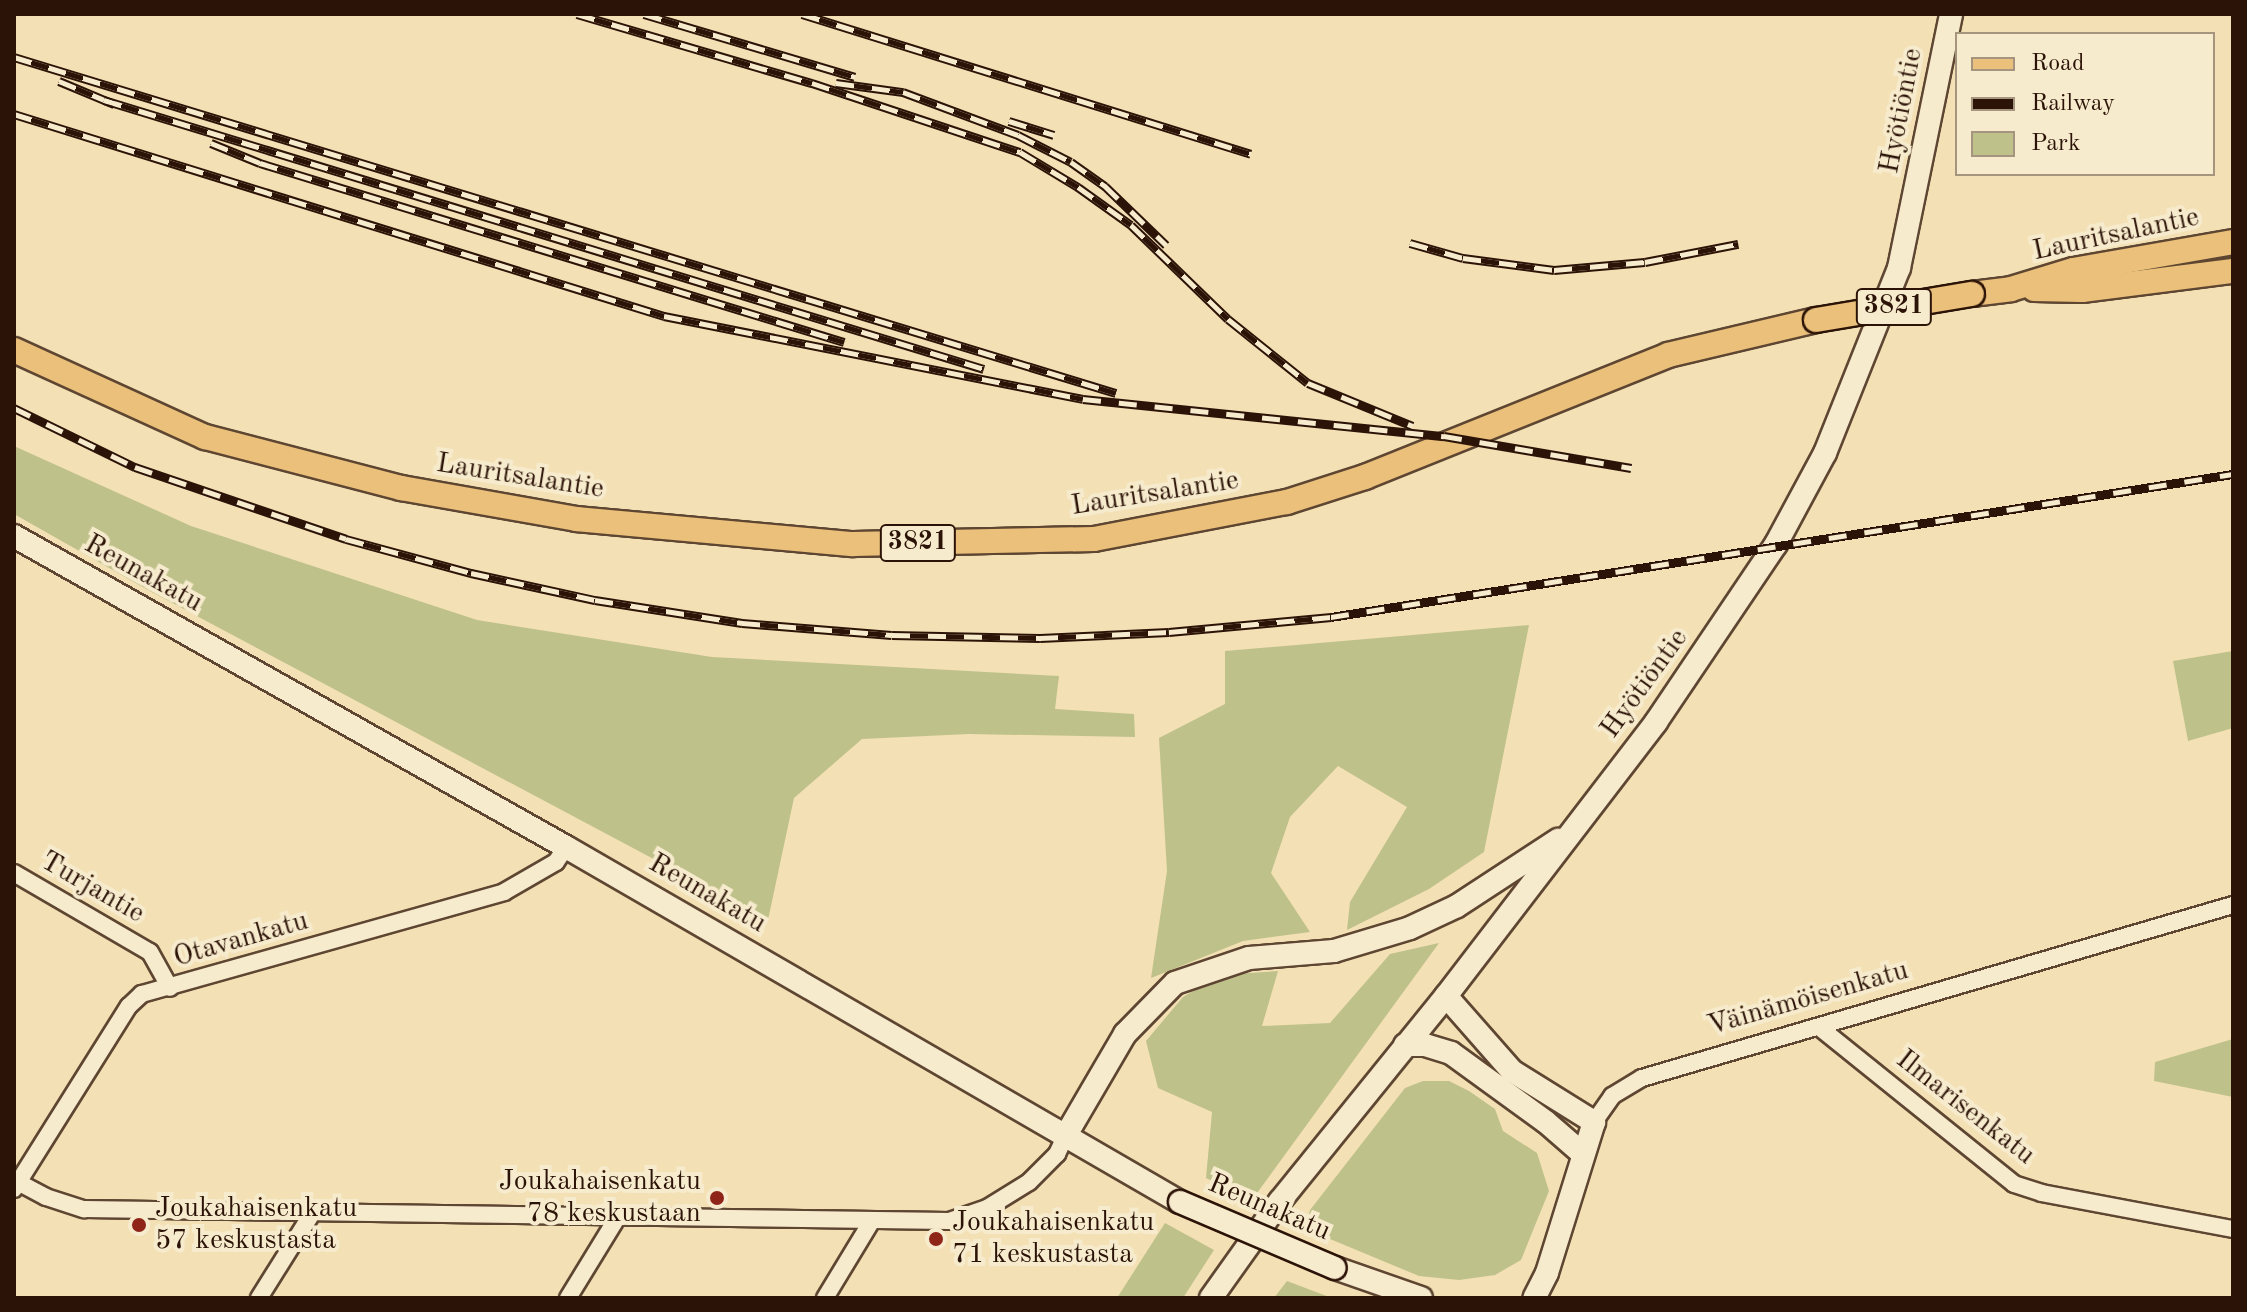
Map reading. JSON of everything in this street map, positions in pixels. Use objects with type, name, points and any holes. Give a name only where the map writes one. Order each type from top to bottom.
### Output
[{"type":"main road","name":"Hyötiöntie","points":[[1211,1298],[1280,1201],[1446,996],[1702,660],[1776,544],[1825,453],[1899,268],[1951,14]]},
{"type":"main road","name":"Lauritsalantie","points":[[2011,289],[2073,270],[2233,242]]},
{"type":"main road","name":"Lauritsalantie","points":[[14,350],[205,437],[401,488],[576,519],[868,544],[1094,539],[1287,502],[1365,477],[1668,355],[1816,320],[2011,289],[2082,290],[2233,271]]},
{"type":"main road","name":"Reunakatu","points":[[14,536],[566,847],[1180,1202],[1335,1268],[1421,1298]]},
{"type":"main road","points":[[1066,1135],[1125,1034],[1175,983],[1249,958],[1334,951],[1410,928],[1457,906],[1576,828]]},
{"type":"main road","points":[[1446,996],[1512,1071],[1594,1122]]},
{"type":"main road","points":[[1405,1045],[1425,1045],[1451,1053],[1535,1114],[1583,1154]]},
{"type":"main road","name":"Väinämöisenkatu","points":[[1534,1298],[1547,1273],[1594,1122]]},
{"type":"street","name":"Otavankatu","points":[[15,1184],[129,1006],[142,994],[504,892],[556,862],[566,847]]},
{"type":"street","name":"Turjantie","points":[[14,873],[150,952],[170,988]]},
{"type":"street","name":"Väinämöisenkatu","points":[[1594,1122],[1612,1096],[1642,1078],[2233,905]]},
{"type":"street","name":"Ilmarisenkatu","points":[[1819,1027],[2014,1184],[2042,1193],[2233,1229]]},
{"type":"street","points":[[15,1184],[84,1209],[949,1221],[987,1208],[1044,1170],[1066,1135]]},
{"type":"street","points":[[259,1298],[313,1212]]},
{"type":"street","points":[[568,1298],[617,1218]]},
{"type":"street","points":[[825,1298],[871,1222]]},
{"type":"green space","points":[[14,446],[191,526],[477,620],[712,657],[1059,676],[1055,709],[1134,714],[1135,737],[969,734],[862,739],[794,798],[768,920],[148,590],[14,514]]},
{"type":"green space","points":[[1529,625],[1484,852],[1429,889],[1347,930],[1350,902],[1407,807],[1338,766],[1290,817],[1271,873],[1310,932],[1243,941],[1151,978],[1167,871],[1159,738],[1225,704],[1225,651]]},
{"type":"green space","points":[[2233,651],[2233,728],[2188,741],[2173,661]]},
{"type":"green space","points":[[1439,943],[1252,1200],[1206,1178],[1212,1112],[1158,1088],[1146,1041],[1183,997],[1220,975],[1278,971],[1262,1026],[1330,1023],[1390,954]]},
{"type":"green space","points":[[2233,1039],[2233,1097],[2154,1081],[2155,1062]]},
{"type":"green space","points":[[1423,1081],[1449,1081],[1469,1091],[1495,1109],[1503,1131],[1537,1153],[1549,1191],[1521,1260],[1495,1275],[1459,1280],[1419,1276],[1306,1229],[1310,1210],[1405,1088]]},
{"type":"green space","points":[[1165,1223],[1214,1250],[1183,1298],[1117,1298]]},
{"type":"green space","points":[[1287,1281],[1332,1298],[1274,1298]]},
{"type":"railway","points":[[577,14],[812,83],[1020,152],[1078,187],[1131,225],[1228,319],[1308,383],[1413,426]]},
{"type":"railway","points":[[644,14],[855,77]]},
{"type":"railway","points":[[802,14],[1251,154]]},
{"type":"railway","points":[[14,57],[1116,393]]},
{"type":"railway","points":[[59,81],[114,104]]},
{"type":"railway","points":[[836,83],[903,92],[1018,135],[1071,162],[1105,186],[1166,245]]},
{"type":"railway","points":[[104,100],[984,369]]},
{"type":"railway","points":[[14,114],[664,316],[1083,399],[1444,436],[1631,468]]},
{"type":"railway","points":[[1009,121],[1054,135]]},
{"type":"railway","points":[[211,143],[260,163],[844,342]]},
{"type":"railway","points":[[1410,243],[1463,258],[1554,270],[1645,262],[1738,244]]},
{"type":"railway","points":[[14,408],[135,467],[346,539],[471,573],[595,600],[742,623],[892,635],[1040,638],[1169,632],[1331,617],[2233,474]]},
{"type":"place","name":"Joukahaisenkatu 78 keskustaan","points":[[717,1198]]},
{"type":"place","name":"Joukahaisenkatu 57 keskustasta","points":[[139,1225]]},
{"type":"place","name":"Joukahaisenkatu 71 keskustasta","points":[[936,1239]]}]
